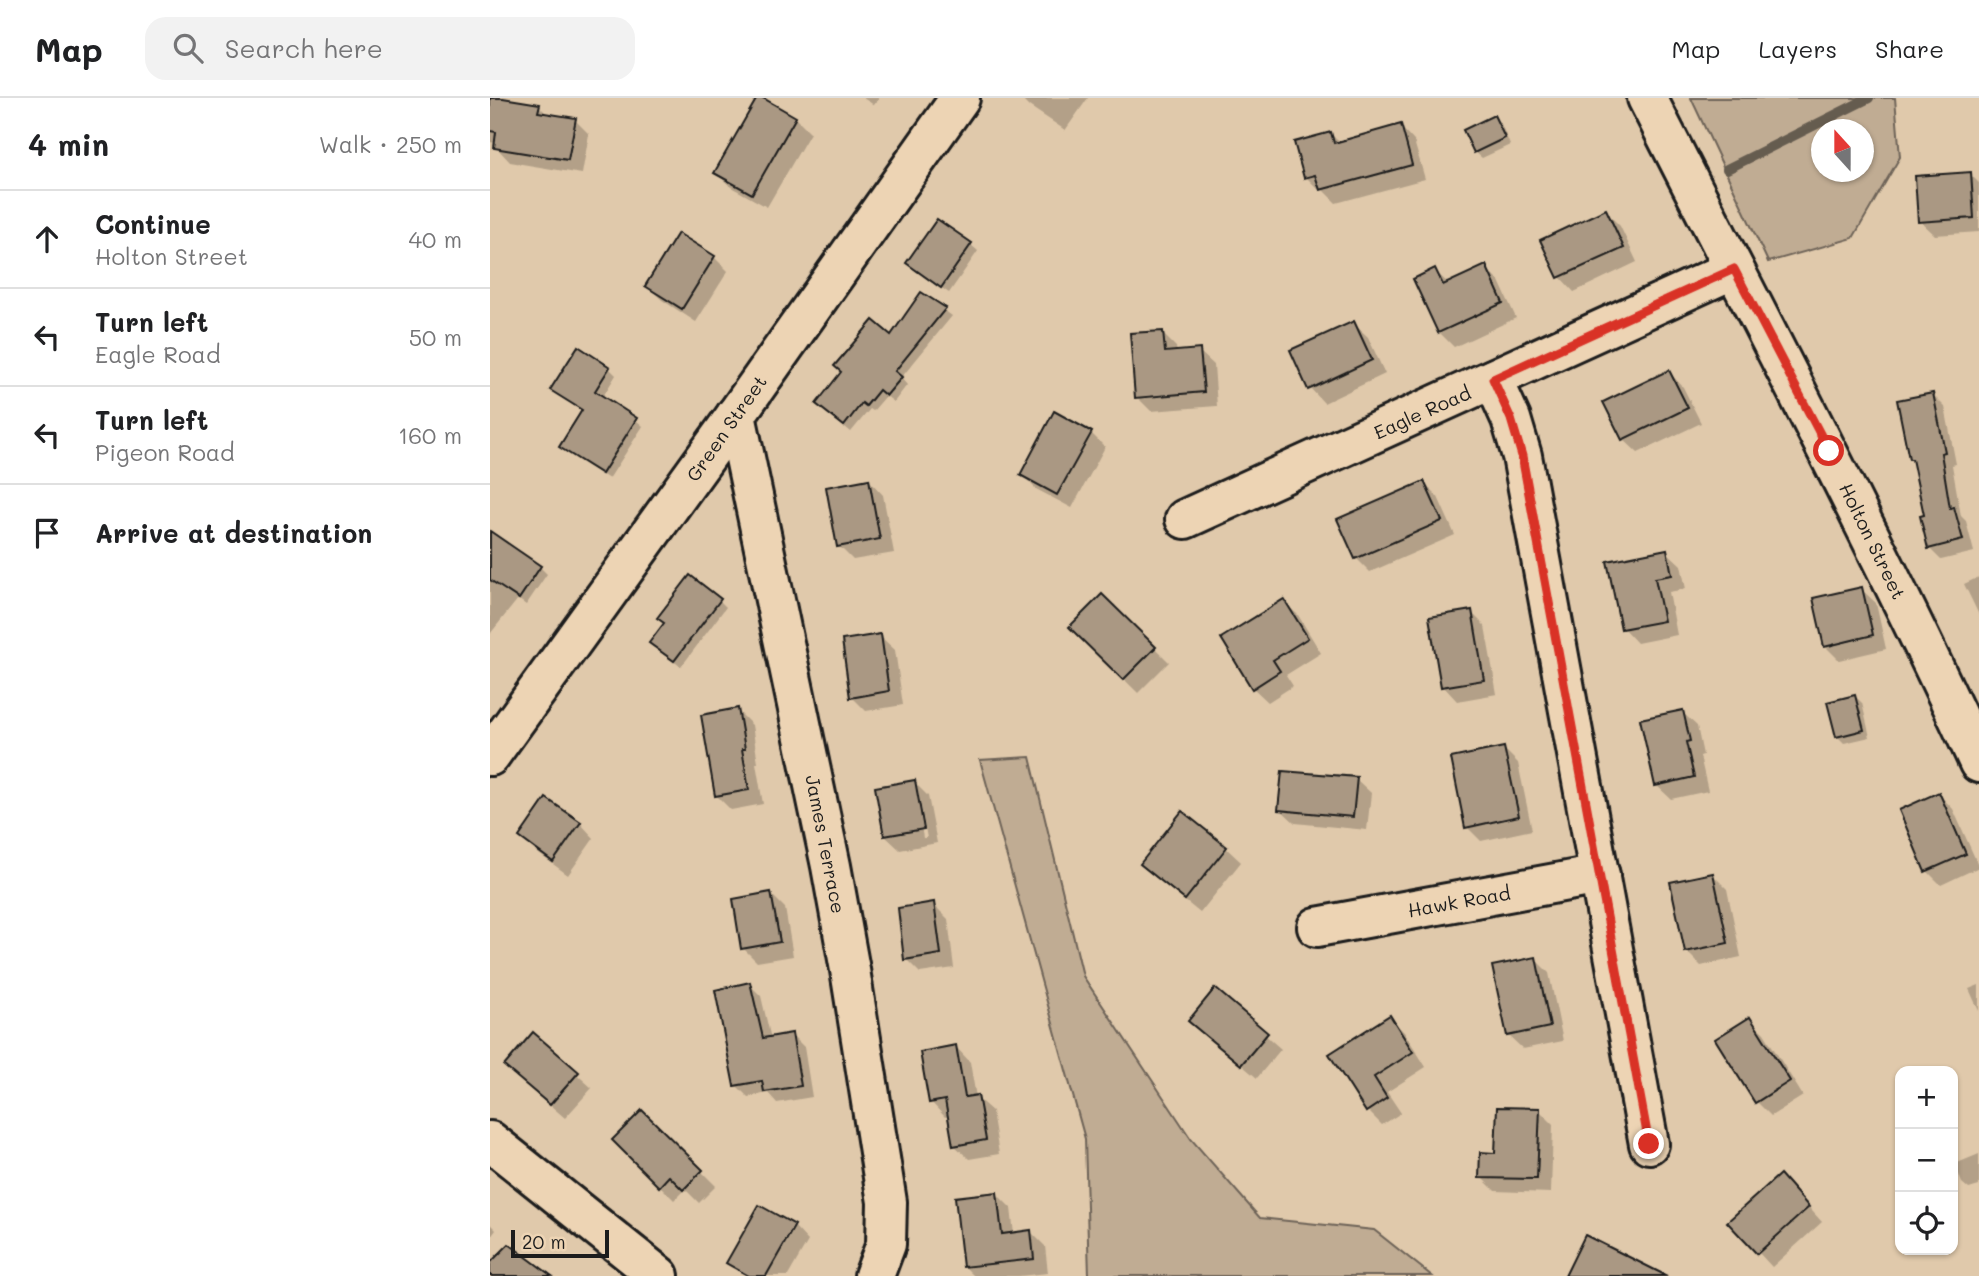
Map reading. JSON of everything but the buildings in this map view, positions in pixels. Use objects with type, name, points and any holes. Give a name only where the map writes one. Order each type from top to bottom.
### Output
[{"type":"street","name":"Green Street","points":[[490,757],[960,98]]},
{"type":"street","name":"Holton Street","points":[[1647,98],[1835,464],[1920,635],[1979,763]]},
{"type":"street","name":"Eagle Road","points":[[1185,519],[1734,269]]},
{"type":"street","points":[[1493,379],[1511,419],[1522,456],[1649,1144]]},
{"type":"street","name":"James Terrace","points":[[736,415],[831,866],[850,970],[887,1202],[886,1244],[874,1276]]},
{"type":"street","name":"Hawk Road","points":[[1317,927],[1600,875]]},
{"type":"street","points":[[490,1141],[659,1276]]},
{"type":"shaded area","points":[[1691,98],[1895,98],[1900,157],[1853,238],[1768,262]]},
{"type":"shaded area","points":[[1030,757],[1083,976],[1191,1139],[1260,1218],[1374,1230],[1432,1276],[1089,1276],[1085,1139],[980,760]]},
{"type":"waterway","points":[[1727,169],[1869,98]]},
{"type":"route","points":[[1649,1144],[1522,456],[1511,419],[1493,379],[1734,269],[1829,451]]}]
